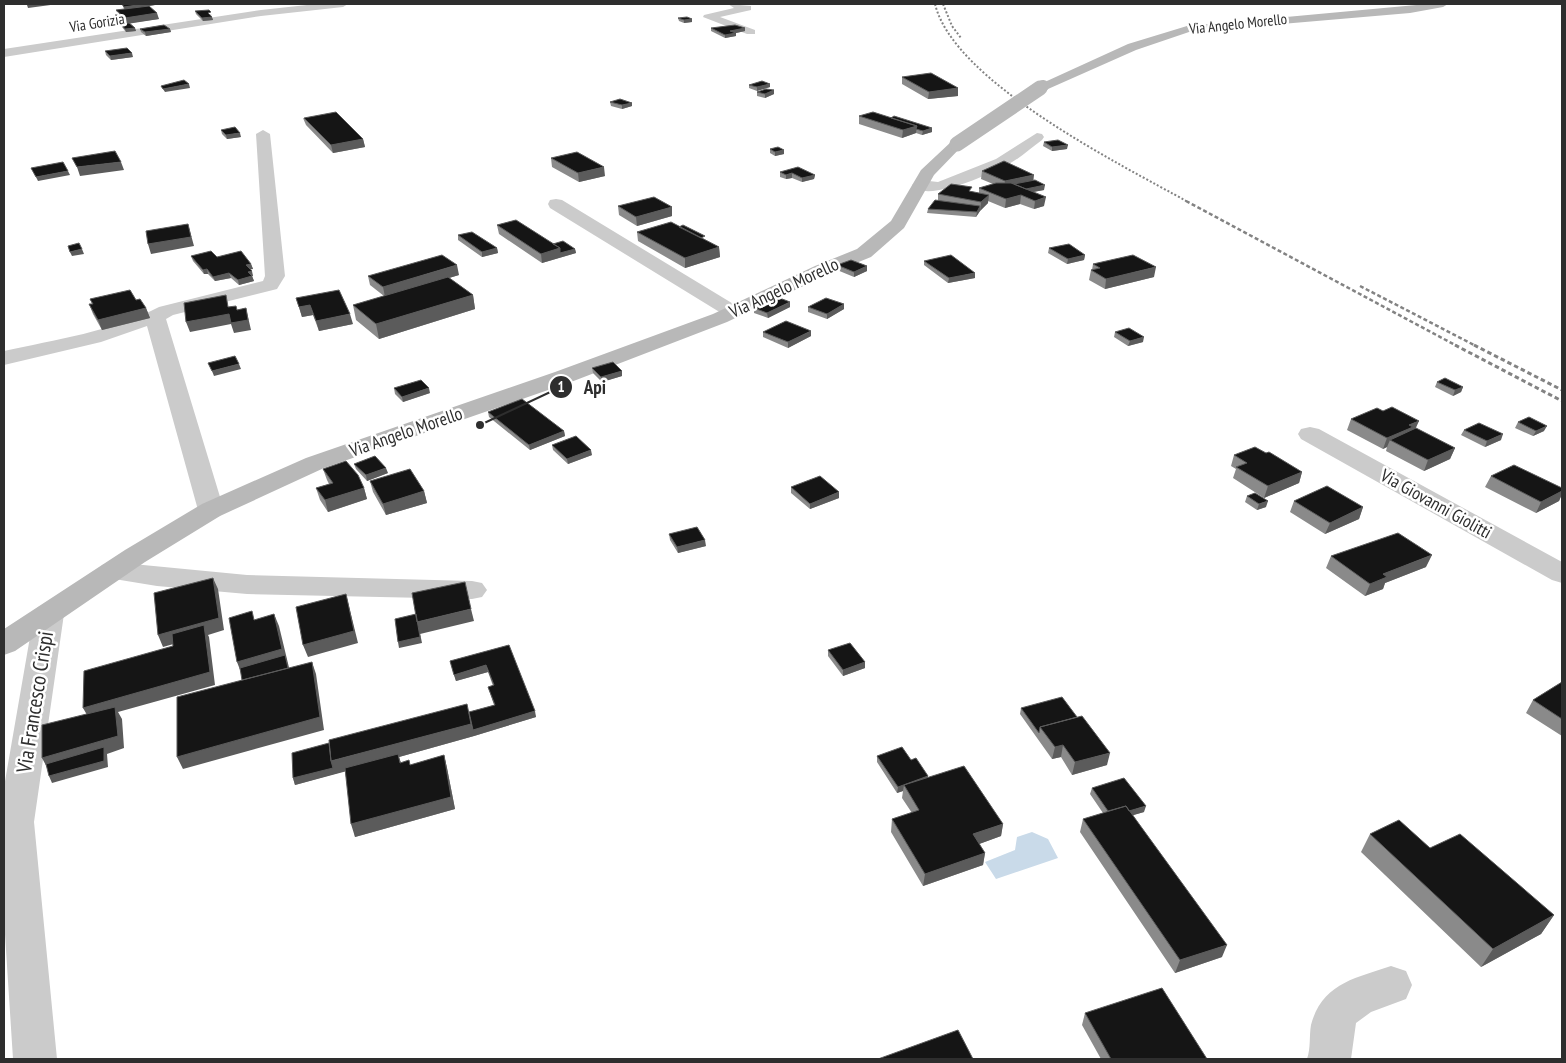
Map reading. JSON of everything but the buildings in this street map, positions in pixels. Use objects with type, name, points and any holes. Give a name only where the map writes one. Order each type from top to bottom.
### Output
[{"type":"street","name":"Via Gorizia","points":[[4,52],[262,13],[343,4]]},
{"type":"street","points":[[734,4],[747,8]]},
{"type":"street","points":[[751,32],[708,17],[761,4]]},
{"type":"street","name":"Via Angelo Morello","points":[[4,644],[112,571],[211,510],[315,463],[563,377],[733,312],[822,270],[864,253],[898,224],[928,173],[957,144],[1043,86],[1132,46],[1187,29],[1234,23],[1410,10],[1443,4]]},
{"type":"street","points":[[4,358],[93,337],[155,317],[166,311],[270,284],[275,276],[264,134]]},
{"type":"street","points":[[920,185],[940,188],[1002,162],[1037,137]]},
{"type":"street","points":[[556,204],[733,312]]},
{"type":"street","points":[[155,317],[211,510]]},
{"type":"street","name":"Via Giovanni Giolitti","points":[[1310,434],[1562,574]]},
{"type":"street","points":[[112,571],[160,579],[244,585],[472,590]]},
{"type":"street","name":"Via Francesco Crispi","points":[[35,1059],[16,822],[49,614]]},
{"type":"street","points":[[1329,1059],[1332,1053],[1333,1022],[1347,1002],[1392,985]]},
{"type":"water","points":[[1032,832],[1048,839],[1058,858],[996,879],[985,862],[1015,850],[1017,837]]},
{"type":"railway","points":[[935,4],[949,33],[973,62],[1005,91],[1083,143],[1188,202]]},
{"type":"railway","points":[[943,4],[952,26],[961,38]]},
{"type":"railway","points":[[1186,201],[1457,346]]},
{"type":"railway","points":[[1360,286],[1476,346]]},
{"type":"railway","points":[[1455,345],[1562,401]]},
{"type":"railway","points":[[1474,345],[1562,390]]},
{"type":"place","name":"Api","points":[[480,425]]}]
